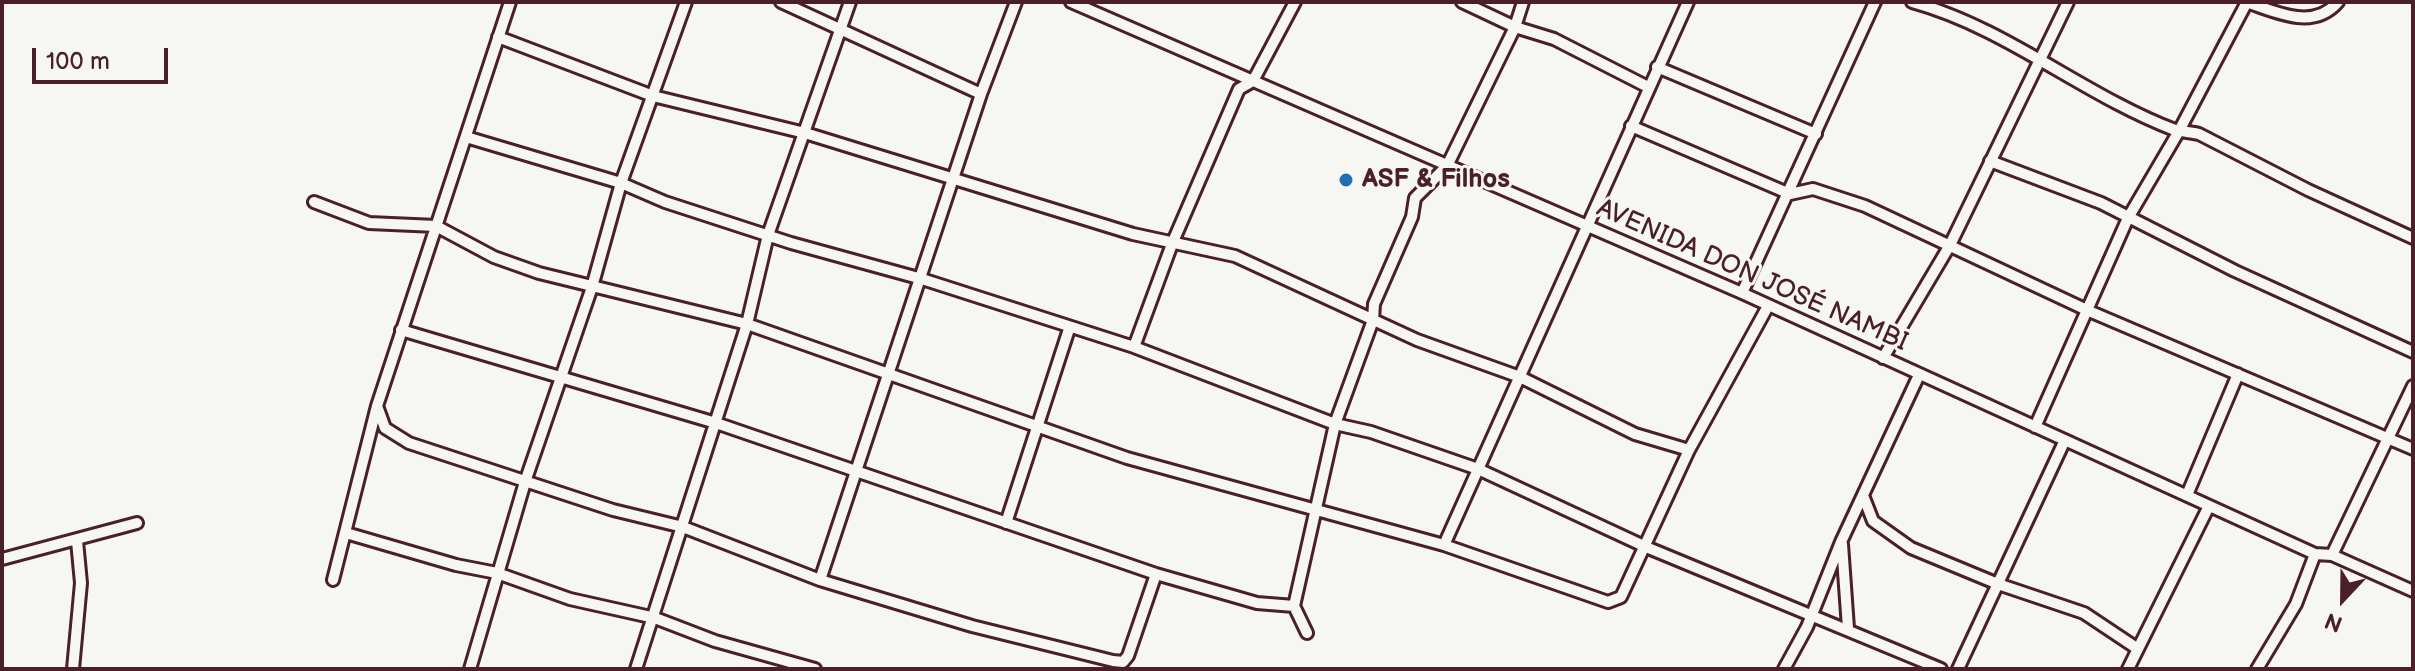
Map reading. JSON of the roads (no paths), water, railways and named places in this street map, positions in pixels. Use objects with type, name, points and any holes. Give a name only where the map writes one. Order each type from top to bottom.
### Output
[{"type":"street","points":[[333,580],[377,406],[510,2]]},
{"type":"street","points":[[470,669],[525,482],[592,287],[621,183],[686,2]]},
{"type":"street","points":[[781,2],[981,94]]},
{"type":"street","points":[[636,669],[655,618],[747,324],[768,235],[850,2]]},
{"type":"street","points":[[820,580],[981,94],[1016,2]]},
{"type":"street","name":"AVENIDA DON JOSÉ NAMBI","points":[[1071,2],[1742,293],[2315,554],[2332,555],[2413,591]]},
{"type":"street","points":[[1134,347],[1172,244],[1239,89],[1253,81],[1295,2]]},
{"type":"street","points":[[1462,2],[1515,27],[1554,39],[1648,87]]},
{"type":"street","points":[[1307,633],[1294,606],[1335,424],[1373,320],[1374,304],[1412,217],[1415,198],[1447,166],[1515,27],[1523,2]]},
{"type":"street","points":[[1444,545],[1688,2]]},
{"type":"street","points":[[1912,2],[1980,25],[2038,60],[2179,131],[2199,134],[2308,190],[2413,238]]},
{"type":"street","points":[[1883,358],[1950,245],[2068,2]]},
{"type":"street","points":[[2035,427],[2128,218],[2179,131],[2246,2],[2309,19],[2327,14],[2338,2]]},
{"type":"street","points":[[1742,293],[1876,3]]},
{"type":"street","points":[[498,37],[653,96],[805,133],[1172,244],[1235,256],[1373,320],[1520,377],[1635,434],[1689,450]]},
{"type":"street","points":[[1657,67],[1816,134]]},
{"type":"street","points":[[1631,126],[1790,194],[1813,189],[1833,193],[2089,311],[2387,441],[2413,449]]},
{"type":"street","points":[[466,137],[621,183],[665,202],[768,235],[867,266],[922,279],[1069,329],[1134,347],[1335,424],[1371,432],[1478,469],[1646,547],[1941,669]]},
{"type":"street","points":[[1990,161],[2101,203],[2413,352]]},
{"type":"street","points":[[314,202],[369,223],[436,226],[494,257],[592,287],[747,324],[1127,458],[1444,545],[1608,602],[1621,597],[1689,450],[1768,306]]},
{"type":"street","points":[[1006,523],[1069,329]]},
{"type":"street","points":[[401,330],[716,423],[859,469],[1156,574],[1257,603],[1294,606]]},
{"type":"street","points":[[2187,495],[2238,374]]},
{"type":"street","points":[[1784,669],[1919,375]]},
{"type":"street","points":[[2332,555],[2413,386]]},
{"type":"street","points":[[377,406],[385,428],[397,438],[525,482],[683,527],[820,580],[972,626],[1093,657],[1123,662],[1128,656],[1156,574]]},
{"type":"street","points":[[1958,669],[2065,440]]},
{"type":"street","points":[[1864,498],[1873,521],[1917,551],[1998,584],[2093,617],[2138,649]]},
{"type":"street","points":[[2128,669],[2209,506]]},
{"type":"street","points":[[1852,522],[1873,521]]},
{"type":"street","points":[[2,559],[137,523]]},
{"type":"street","points":[[346,533],[456,565],[497,573],[570,599],[655,618],[715,641],[815,669]]},
{"type":"street","points":[[73,669],[81,597],[77,541]]},
{"type":"street","points":[[1841,542],[1848,628]]},
{"type":"street","points":[[2257,669],[2296,604],[2315,554]]},
{"type":"street","points":[[1091,669],[1093,657]]},
{"type":"place","name":"ASF & Filhos","points":[[1346,180]]}]
